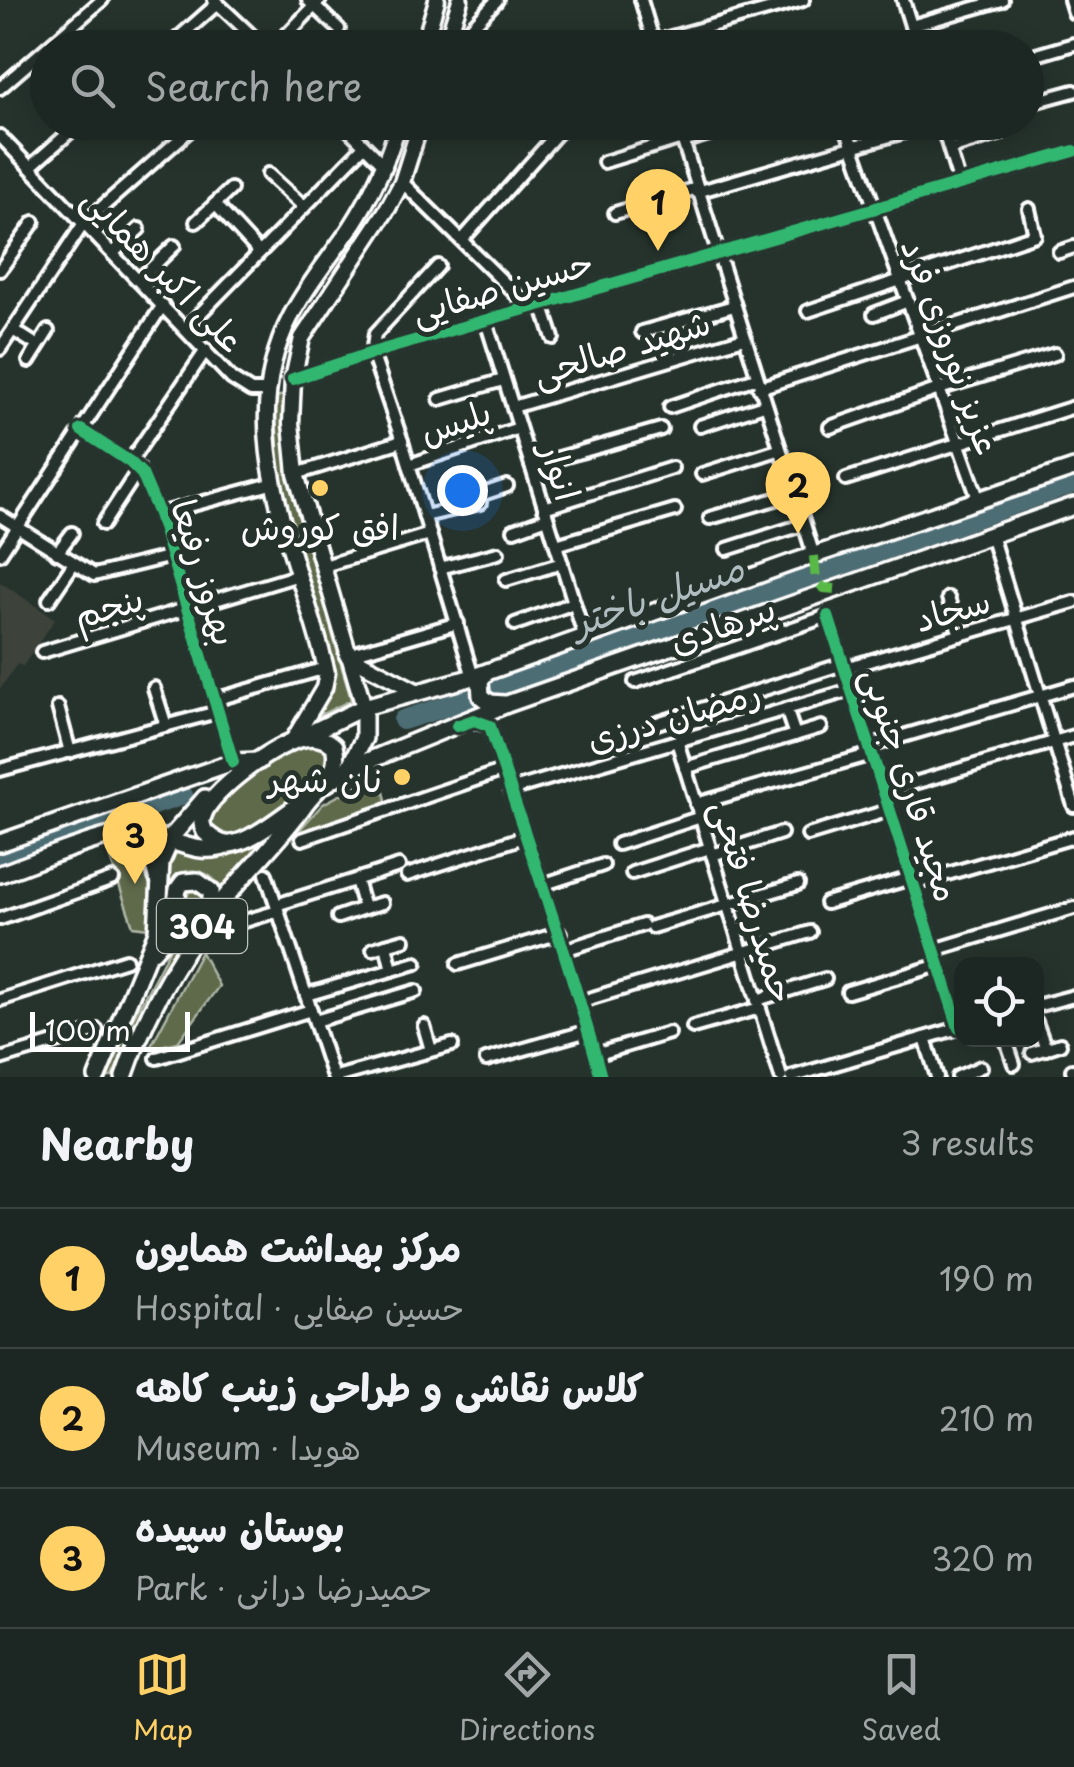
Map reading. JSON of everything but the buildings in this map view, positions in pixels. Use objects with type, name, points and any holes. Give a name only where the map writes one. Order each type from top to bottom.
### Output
[{"type":"main road","points":[[428,30],[437,0]]},
{"type":"main road","points":[[452,30],[460,0]]},
{"type":"main road","points":[[296,740],[324,688],[326,668],[271,484],[268,391],[290,318],[350,228],[386,166],[394,140]]},
{"type":"main road","points":[[348,769],[364,738],[364,707],[296,474],[291,423],[293,379],[307,327],[368,240],[402,182],[415,140]]},
{"type":"main road","points":[[386,166],[402,182]]},
{"type":"main road","points":[[268,391],[293,379]]},
{"type":"main road","points":[[230,844],[215,840],[202,827],[203,815],[220,792],[260,761],[364,707],[473,677],[1074,468]]},
{"type":"main road","points":[[0,874],[119,834],[148,834],[216,850],[253,835],[348,769],[507,704],[1074,506]]},
{"type":"main road","points":[[348,655],[416,691]]},
{"type":"main road","points":[[490,671],[480,680],[482,696],[490,703],[507,704]]},
{"type":"main road","points":[[296,740],[326,740],[334,746],[336,759],[327,783]]},
{"type":"main road","points":[[0,843],[233,762],[260,761]]},
{"type":"main road","name":"304","points":[[97,1077],[157,932],[161,862],[169,842],[203,799],[220,792]]},
{"type":"main road","name":"304","points":[[124,1077],[161,995],[194,938],[287,830],[311,796]]},
{"type":"main road","points":[[119,834],[150,854],[158,885]]},
{"type":"main road","points":[[150,954],[172,929],[178,889],[190,880],[206,885],[212,892],[212,906],[194,938]]},
{"type":"street","points":[[67,30],[102,0]]},
{"type":"street","points":[[466,30],[497,0]]},
{"type":"street","points":[[641,0],[650,30]]},
{"type":"street","points":[[701,30],[803,0]]},
{"type":"street","points":[[903,0],[912,30]]},
{"type":"street","points":[[911,26],[1002,0]]},
{"type":"street","points":[[1070,0],[1074,14]]},
{"type":"street","points":[[186,30],[216,2],[246,30]]},
{"type":"street","points":[[290,30],[314,2],[339,29]]},
{"type":"street","points":[[1044,53],[1074,44]]},
{"type":"street","points":[[0,88],[30,62]]},
{"type":"street","points":[[1044,99],[1074,91]]},
{"type":"street","name":"علی اکبر همایی","points":[[0,136],[239,385],[251,391],[268,391]]},
{"type":"street","points":[[30,167],[61,140]]},
{"type":"street","points":[[0,349],[84,223],[179,140]]},
{"type":"street","points":[[358,140],[386,166]]},
{"type":"street","points":[[462,240],[551,140]]},
{"type":"street","points":[[604,162],[682,140],[814,556]]},
{"type":"street","name":"عزیز نوروزی فرد","points":[[851,140],[979,501]]},
{"type":"street","points":[[615,213],[874,140]]},
{"type":"street","points":[[947,140],[960,184]]},
{"type":"street","points":[[950,149],[979,140]]},
{"type":"street","points":[[185,328],[364,146]]},
{"type":"street","name":"حسین صفایی","points":[[293,379],[1074,151]]},
{"type":"street","points":[[268,174],[304,207]]},
{"type":"street","points":[[402,182],[536,306],[553,338]]},
{"type":"street","points":[[196,222],[231,189]]},
{"type":"street","points":[[216,204],[259,252]]},
{"type":"street","points":[[808,311],[1035,235],[1028,209]]},
{"type":"street","points":[[0,270],[34,222]]},
{"type":"street","points":[[113,253],[139,229]]},
{"type":"street","points":[[139,280],[174,246]]},
{"type":"street","points":[[438,266],[375,334],[372,353],[473,677]]},
{"type":"street","points":[[670,407],[921,337],[1074,287]]},
{"type":"street","points":[[874,314],[908,301]]},
{"type":"street","points":[[0,554],[163,305]]},
{"type":"street","points":[[642,332],[734,306]]},
{"type":"street","name":"انوار","points":[[486,320],[585,638]]},
{"type":"street","points":[[13,330],[38,346]]},
{"type":"street","points":[[29,361],[48,331]]},
{"type":"street","name":"شهید صالحی","points":[[513,406],[744,338]]},
{"type":"street","points":[[104,524],[134,466],[206,350]]},
{"type":"street","points":[[830,427],[1055,354]]},
{"type":"street","points":[[440,398],[503,380]]},
{"type":"street","points":[[700,426],[764,405]]},
{"type":"street","points":[[846,479],[1074,408]]},
{"type":"street","name":"پلیس","points":[[409,464],[519,428]]},
{"type":"street","points":[[531,466],[661,429]]},
{"type":"street","points":[[81,430],[134,466]]},
{"type":"street","points":[[296,474],[402,441]]},
{"type":"street","points":[[702,474],[778,450]]},
{"type":"street","name":"بهروز رفیعا","points":[[134,466],[159,514],[233,762]]},
{"type":"street","points":[[514,530],[546,513],[672,468]]},
{"type":"street","points":[[159,514],[271,484]]},
{"type":"street","points":[[424,516],[480,502],[480,494],[508,486]]},
{"type":"street","points":[[710,518],[794,494]]},
{"type":"street","points":[[556,545],[675,510]]},
{"type":"street","points":[[0,516],[99,576],[172,556]]},
{"type":"street","points":[[728,549],[802,525]]},
{"type":"street","points":[[58,553],[72,532]]},
{"type":"street","points":[[324,566],[430,534]]},
{"type":"street","points":[[991,535],[1074,806]]},
{"type":"street","points":[[440,568],[498,552]]},
{"type":"street","points":[[50,600],[74,563]]},
{"type":"street","points":[[506,580],[562,563]]},
{"type":"street","name":"پنجم","points":[[42,652],[299,575]]},
{"type":"street","points":[[948,598],[960,635]]},
{"type":"street","points":[[515,624],[574,602]]},
{"type":"street","points":[[796,602],[817,606],[828,616]]},
{"type":"street","name":"سجاد","points":[[651,725],[1074,602]]},
{"type":"street","name":"مجید قاری جنوبی","points":[[828,616],[954,1009]]},
{"type":"street","name":"پیرهادی","points":[[635,682],[828,616]]},
{"type":"street","points":[[348,655],[458,623]]},
{"type":"street","points":[[214,700],[326,668]]},
{"type":"street","points":[[696,804],[1074,686]]},
{"type":"street","points":[[154,688],[166,726]]},
{"type":"street","name":"رمضان درزی","points":[[510,790],[852,690]]},
{"type":"street","points":[[58,708],[70,752]]},
{"type":"street","points":[[786,709],[795,735]]},
{"type":"street","points":[[0,770],[217,712]]},
{"type":"street","points":[[457,726],[474,720],[490,726],[524,837],[560,934],[600,1077]]},
{"type":"street","points":[[685,768],[821,727]]},
{"type":"street","points":[[884,792],[1074,736]]},
{"type":"street","name":"حمیدرضا فتحی","points":[[677,741],[781,1077]]},
{"type":"street","points":[[302,839],[504,770]]},
{"type":"street","points":[[808,835],[890,810]]},
{"type":"street","points":[[618,844],[700,817]]},
{"type":"street","points":[[632,873],[781,833]]},
{"type":"street","points":[[216,930],[356,880],[524,837]]},
{"type":"street","points":[[826,904],[1074,837]]},
{"type":"street","points":[[542,884],[602,865]]},
{"type":"street","points":[[266,874],[334,1077],[452,1044]]},
{"type":"street","points":[[0,920],[113,878]]},
{"type":"street","points":[[356,880],[364,908]]},
{"type":"street","points":[[564,950],[798,884]]},
{"type":"street","points":[[338,917],[382,903]]},
{"type":"street","points":[[934,950],[1074,908]]},
{"type":"street","points":[[579,1002],[810,932]]},
{"type":"street","points":[[458,964],[560,934]]},
{"type":"street","points":[[373,949],[404,940]]},
{"type":"street","points":[[386,945],[392,970]]},
{"type":"street","points":[[0,1000],[126,960]]},
{"type":"street","points":[[306,995],[416,963]]},
{"type":"street","points":[[848,992],[939,965]]},
{"type":"street","points":[[693,1027],[825,980]]},
{"type":"street","points":[[158,1058],[416,991]]},
{"type":"street","points":[[1044,1004],[1074,996]]},
{"type":"street","points":[[424,1026],[431,1050]]},
{"type":"street","points":[[791,1077],[812,1074],[954,1029]]},
{"type":"street","points":[[0,1060],[97,1030]]},
{"type":"street","points":[[486,1060],[588,1030]]},
{"type":"street","points":[[595,1055],[668,1033]]},
{"type":"street","points":[[925,1038],[937,1077]]},
{"type":"street","points":[[1044,1044],[1046,1049]]},
{"type":"street","points":[[1032,1053],[1060,1044]]},
{"type":"street","points":[[1008,1047],[1014,1064]]},
{"type":"street","points":[[958,1077],[981,1068]]},
{"type":"shaded area","points":[[0,582],[55,619],[23,666],[17,664],[0,689]]},
{"type":"green space","points":[[285,395],[290,475],[351,700],[318,716],[329,691],[308,586],[280,480],[275,397]]},
{"type":"green space","points":[[327,745],[332,759],[316,784],[242,836],[217,836],[207,825],[219,803],[258,769],[297,747]]},
{"type":"green space","points":[[379,774],[388,807],[292,838],[323,804]]},
{"type":"green space","points":[[279,825],[217,897],[219,885],[213,878],[198,871],[184,872],[178,877],[170,893],[167,919],[167,875],[174,848],[206,856],[231,855],[253,845]]},
{"type":"green space","points":[[105,844],[136,845],[150,872],[149,928],[133,926]]},
{"type":"green space","points":[[193,887],[206,895],[200,916],[152,992],[112,1077],[106,1077],[170,949]]},
{"type":"green space","points":[[201,952],[219,986],[178,1042],[150,1048]]},
{"type":"waterway","name":"مسیل باختر","points":[[490,689],[1074,483]]},
{"type":"waterway","name":"مسیل باختر","points":[[403,720],[466,700]]},
{"type":"waterway","name":"مسیل باختر","points":[[0,857],[183,795]]},
{"type":"marked path","points":[[814,556],[816,581],[824,588],[835,589]]},
{"type":"cycle path","points":[[293,379],[1074,151]]},
{"type":"cycle path","points":[[81,430],[142,474],[159,514],[233,762]]},
{"type":"cycle path","points":[[828,616],[954,1012]]},
{"type":"cycle path","points":[[457,726],[474,720],[490,726],[601,1077]]},
{"type":"place","name":"مرکز بهداشت همایون","points":[[658,251]]},
{"type":"place","name":"افق کوروش","points":[[320,488]]},
{"type":"place","name":"کلاس نقاشی و طراحی زینب کاهه","points":[[798,534]]},
{"type":"place","name":"نان شهر","points":[[402,777]]},
{"type":"place","name":"بوستان سپیده","points":[[135,884]]}]
